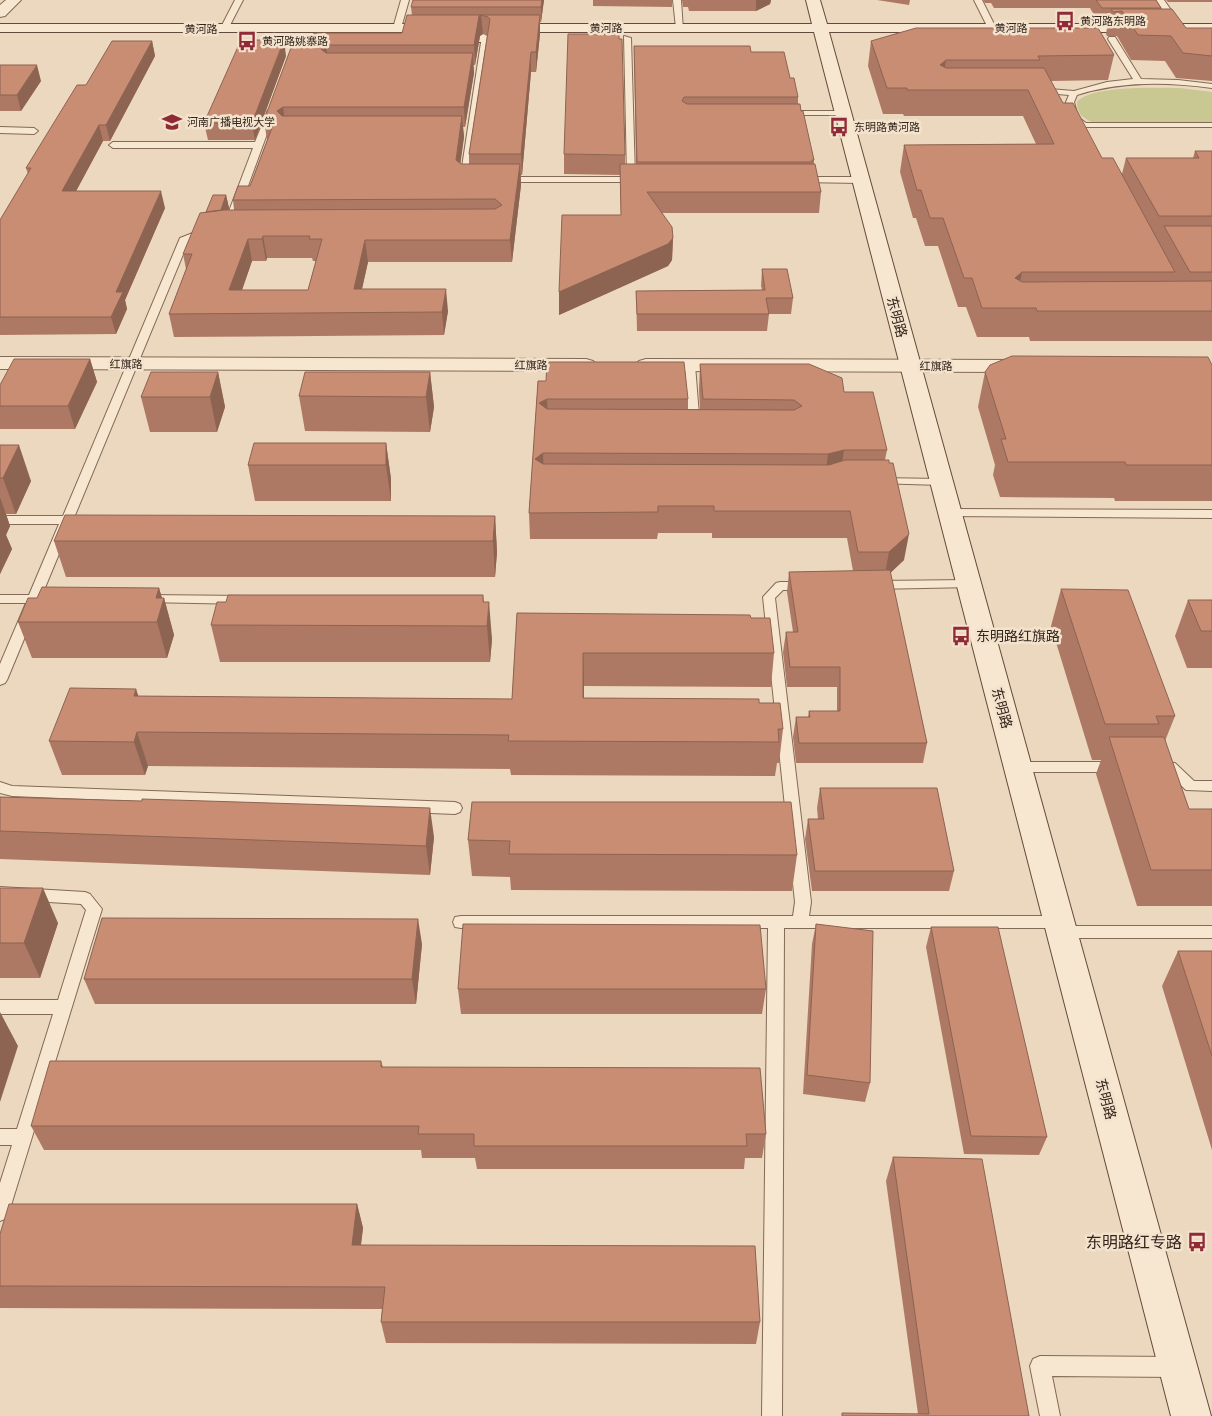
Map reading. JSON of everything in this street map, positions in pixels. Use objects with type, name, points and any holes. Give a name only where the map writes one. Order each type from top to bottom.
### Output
[{"type":"main road","points":[[0,13],[14,0]]},
{"type":"main road","name":"东明路","points":[[813,0],[1190,1416]]},
{"type":"main road","name":"黄河路","points":[[0,28],[680,28],[1112,39],[1212,39]]},
{"type":"main road","name":"黄河路","points":[[0,38],[627,38],[992,28],[1212,28]]},
{"type":"main road","name":"红旗路","points":[[0,363],[1046,366]]},
{"type":"lane","points":[[224,29],[239,0]]},
{"type":"lane","points":[[397,28],[405,0]]},
{"type":"lane","points":[[677,0],[680,28]]},
{"type":"lane","points":[[978,0],[992,28]]},
{"type":"lane","points":[[1160,0],[1180,28]]},
{"type":"lane","points":[[473,180],[463,180],[466,132],[475,69],[484,38]]},
{"type":"lane","points":[[627,38],[631,180]]},
{"type":"lane","points":[[1112,39],[1138,82]]},
{"type":"lane","points":[[1024,90],[1074,94],[1106,85],[1138,82],[1212,86]]},
{"type":"lane","points":[[1074,94],[1070,102],[1071,109],[1074,118],[1084,124],[1212,125]]},
{"type":"lane","points":[[0,680],[185,238],[202,231],[232,226],[258,145],[275,101]]},
{"type":"lane","points":[[775,113],[843,113]]},
{"type":"lane","points":[[1084,124],[1083,129],[1088,137]]},
{"type":"lane","points":[[0,130],[34,130]]},
{"type":"lane","points":[[112,145],[258,145]]},
{"type":"lane","points":[[493,180],[651,180]]},
{"type":"lane","points":[[791,180],[861,180]]},
{"type":"lane","points":[[690,365],[695,431]]},
{"type":"lane","points":[[868,481],[941,482]]},
{"type":"lane","points":[[950,513],[1212,514]]},
{"type":"lane","points":[[0,520],[66,520]]},
{"type":"lane","points":[[859,585],[968,584]]},
{"type":"lane","points":[[800,922],[803,902],[769,596],[780,586],[820,585]]},
{"type":"lane","points":[[0,599],[54,599]]},
{"type":"lane","points":[[132,599],[260,600]]},
{"type":"lane","points":[[1018,766],[1170,767],[1191,786],[1212,786]]},
{"type":"lane","points":[[0,787],[12,791],[455,808]]},
{"type":"lane","points":[[0,893],[85,898],[94,909],[0,1212]]},
{"type":"lane","points":[[461,922],[800,922],[1212,932]]},
{"type":"lane","points":[[772,1416],[776,922]]},
{"type":"lane","points":[[0,1007],[64,1007]]},
{"type":"lane","points":[[0,1137],[24,1137]]},
{"type":"lane","points":[[1050,1416],[1040,1366],[1178,1367]]},
{"type":"shaded area","points":[[1180,88],[1212,92],[1212,122],[1092,122],[1082,116],[1078,109],[1077,102],[1085,97],[1110,90]]},
{"type":"building","points":[[413,0],[542,0],[541,7],[411,7]]},
{"type":"building","points":[[1096,0],[1156,0],[1161,8],[1102,8]]},
{"type":"building","points":[[1111,9],[1172,9],[1186,28],[1212,28],[1212,56],[1183,53],[1171,36],[1138,35],[1122,11],[1113,12]]},
{"type":"building","points":[[407,15],[481,15],[479,16],[474,45],[326,45],[321,49],[326,53],[473,53],[464,107],[283,107],[277,111],[282,116],[462,116],[456,160],[461,164],[520,164],[510,240],[365,240],[354,289],[446,289],[442,312],[169,314],[192,254],[183,254],[200,213],[224,210],[495,209],[502,205],[495,199],[233,200],[238,186],[250,186],[275,120],[264,120],[295,37],[313,37],[314,33],[402,33]],"holes":[[[263,236],[310,236],[309,239],[322,239],[308,290],[229,290],[248,239],[262,239]]]},
{"type":"building","points":[[481,15],[540,15],[536,52],[531,52],[521,154],[469,154],[490,19]]},
{"type":"building","points":[[916,28],[1098,28],[1114,55],[1038,56],[1040,60],[946,60],[940,65],[946,68],[1044,68],[1063,103],[1073,103],[1102,158],[1113,158],[1175,272],[1022,272],[1015,278],[1022,282],[1212,281],[1212,311],[1037,311],[1036,308],[982,308],[972,278],[964,278],[943,218],[930,218],[921,190],[917,190],[904,145],[1054,144],[1028,90],[907,90],[907,88],[887,88],[871,41]]},
{"type":"building","points":[[568,34],[619,34],[619,39],[622,39],[625,155],[564,154]]},
{"type":"building","points":[[241,40],[284,40],[252,123],[204,123]]},
{"type":"building","points":[[112,41],[152,41],[106,125],[99,125],[62,191],[161,191],[116,292],[123,292],[111,317],[0,317],[0,220],[31,168],[26,168],[77,85],[86,85]]},
{"type":"building","points":[[634,46],[750,46],[751,52],[784,52],[790,78],[794,78],[798,97],[684,97],[682,101],[687,104],[800,104],[814,160],[812,162],[637,162]]},
{"type":"building","points":[[0,65],[37,65],[17,95],[0,95]]},
{"type":"building","points":[[1195,151],[1212,151],[1212,216],[1159,216],[1126,158],[1199,158]]},
{"type":"building","points":[[620,164],[815,164],[821,192],[647,192],[672,227],[673,238],[668,244],[559,292],[562,215],[621,215]]},
{"type":"building","points":[[213,195],[226,195],[221,210],[206,212]]},
{"type":"building","points":[[1164,226],[1212,226],[1212,272],[1190,272]]},
{"type":"building","points":[[762,269],[787,269],[793,298],[766,298],[769,314],[637,314],[636,291],[765,290]]},
{"type":"building","points":[[1012,356],[1208,357],[1212,365],[1212,465],[1126,465],[1125,462],[1008,462],[1001,439],[1006,439],[985,372],[990,365]]},
{"type":"building","points":[[14,359],[90,359],[68,406],[0,406],[0,385]]},
{"type":"building","points":[[547,362],[684,362],[688,399],[547,399],[539,403],[547,409],[794,410],[802,406],[794,400],[703,399],[700,364],[809,364],[842,378],[844,392],[873,392],[887,450],[844,450],[828,454],[543,453],[535,459],[543,464],[829,465],[845,460],[889,460],[889,463],[893,463],[909,534],[889,552],[858,552],[850,511],[714,511],[714,506],[658,506],[658,512],[529,513],[538,381],[546,381]]},
{"type":"building","points":[[151,372],[218,372],[210,397],[141,397]]},
{"type":"building","points":[[305,372],[430,372],[426,397],[299,396]]},
{"type":"building","points":[[254,443],[386,443],[386,465],[248,465]]},
{"type":"building","points":[[0,445],[19,445],[3,478],[0,478]]},
{"type":"building","points":[[65,515],[495,516],[493,541],[54,541]]},
{"type":"building","points":[[890,570],[927,743],[799,743],[796,717],[810,717],[809,711],[840,711],[840,667],[790,667],[786,632],[798,632],[789,572]]},
{"type":"building","points":[[42,587],[159,588],[156,598],[164,598],[157,622],[18,622],[28,598],[37,598]]},
{"type":"building","points":[[1061,589],[1128,590],[1175,716],[1156,716],[1159,724],[1105,724]]},
{"type":"building","points":[[228,595],[483,595],[483,602],[489,602],[487,626],[211,625],[217,602],[226,602]]},
{"type":"building","points":[[1188,600],[1212,600],[1212,631],[1201,631]]},
{"type":"building","points":[[517,613],[750,615],[751,618],[770,618],[774,653],[583,653],[583,698],[759,699],[759,703],[780,703],[783,729],[778,729],[779,742],[508,741],[509,735],[137,732],[134,742],[49,741],[70,688],[136,689],[134,696],[512,699]]},
{"type":"building","points":[[1109,737],[1164,737],[1189,809],[1212,809],[1212,870],[1151,870]]},
{"type":"building","points":[[820,788],[937,788],[954,871],[815,871],[808,819],[824,819]]},
{"type":"building","points":[[0,797],[142,801],[142,799],[430,808],[426,846],[0,831]]},
{"type":"building","points":[[472,802],[791,802],[797,855],[509,854],[510,841],[468,840]]},
{"type":"building","points":[[0,888],[43,888],[24,943],[0,943]]},
{"type":"building","points":[[102,918],[418,919],[412,979],[84,979]]},
{"type":"building","points":[[463,924],[760,925],[766,989],[458,989]]},
{"type":"building","points":[[816,924],[873,931],[870,1083],[807,1075]]},
{"type":"building","points":[[931,927],[998,927],[1047,1137],[971,1136]]},
{"type":"building","points":[[1178,951],[1212,951],[1212,1056]]},
{"type":"building","points":[[50,1061],[381,1061],[381,1067],[760,1068],[766,1134],[746,1134],[747,1146],[474,1146],[474,1134],[418,1134],[419,1126],[31,1126]]},
{"type":"building","points":[[893,1157],[982,1159],[1029,1416],[842,1416],[842,1413],[929,1414]]},
{"type":"building","points":[[9,1204],[357,1204],[352,1245],[755,1246],[760,1322],[381,1322],[385,1287],[0,1286],[0,1234]]},
{"type":"place","name":"黄河路东明路","points":[[1065,21]]},
{"type":"place","name":"黄河路姚寨路","points":[[247,41]]},
{"type":"place","name":"河南广播电视大学","points":[[172,122]]},
{"type":"place","name":"东明路黄河路","points":[[839,127]]},
{"type":"place","name":"东明路红旗路","points":[[961,636]]},
{"type":"place","name":"东明路红专路","points":[[1197,1242]]}]
